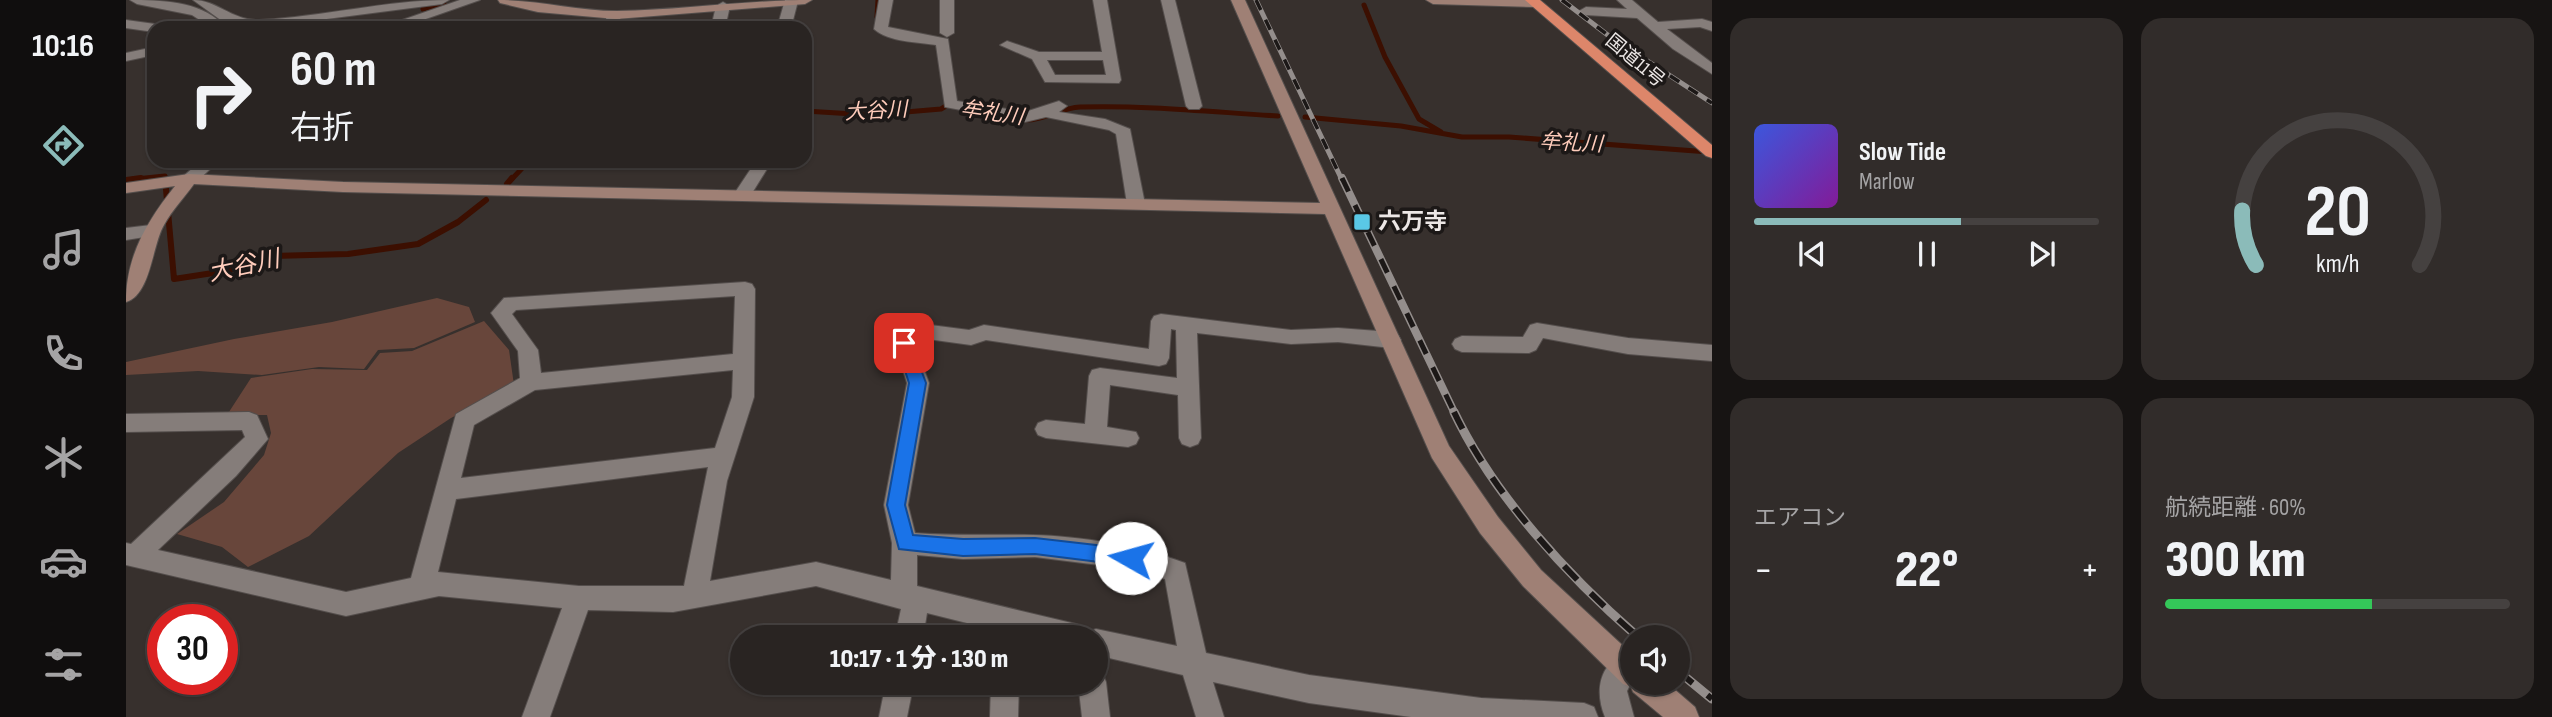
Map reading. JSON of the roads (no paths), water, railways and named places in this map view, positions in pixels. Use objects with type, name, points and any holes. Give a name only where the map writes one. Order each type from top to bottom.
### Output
[{"type":"highway","name":"国道11号","points":[[1534,1],[1707,149]]},
{"type":"street","points":[[200,0],[218,15],[232,21]]},
{"type":"street","points":[[322,21],[474,0]]},
{"type":"street","points":[[505,0],[538,8],[616,15],[798,1]]},
{"type":"street","points":[[886,0],[881,29],[889,33],[943,42],[950,104],[1025,117],[1036,116],[1052,109],[1056,117],[1101,120],[1124,132],[1136,204]]},
{"type":"street","points":[[947,0],[947,33]]},
{"type":"street","points":[[1038,56],[1050,79],[1114,80],[1100,0]]},
{"type":"street","points":[[1168,0],[1194,106]]},
{"type":"street","points":[[1238,0],[1440,451],[1489,524],[1532,578],[1620,662]]},
{"type":"street","points":[[1433,0],[1534,1]]},
{"type":"street","points":[[1624,0],[1653,26],[1712,70]]},
{"type":"street","points":[[788,21],[798,1]]},
{"type":"street","points":[[126,7],[143,2],[197,12],[213,21]]},
{"type":"street","points":[[402,21],[445,2]]},
{"type":"street","points":[[720,21],[723,6]]},
{"type":"street","points":[[1586,11],[1639,14]]},
{"type":"street","points":[[611,21],[616,15]]},
{"type":"street","points":[[1653,26],[1702,23],[1712,27]]},
{"type":"street","points":[[126,24],[147,27]]},
{"type":"street","points":[[1007,45],[1038,56],[1110,56]]},
{"type":"street","points":[[126,57],[147,52]]},
{"type":"street","points":[[126,295],[135,286],[143,265],[144,249],[154,226],[189,179],[202,168]]},
{"type":"street","points":[[743,194],[760,168]]},
{"type":"street","points":[[126,188],[189,179],[343,187],[1331,209]]},
{"type":"street","points":[[126,234],[154,226]]},
{"type":"street","points":[[531,382],[528,350],[501,313],[511,303],[745,289],[743,397],[715,481],[695,595]]},
{"type":"street","points":[[909,625],[905,543],[896,505],[918,383],[904,343],[915,330],[971,338],[984,332],[1159,358],[1161,321],[1291,337],[1338,335],[1391,340]]},
{"type":"street","points":[[1185,324],[1190,438]]},
{"type":"street","points":[[1462,344],[1529,345],[1537,330],[1628,346],[1712,353]]},
{"type":"street","points":[[422,586],[464,420],[531,382],[743,361]]},
{"type":"street","points":[[1095,434],[1100,376],[1188,388]]},
{"type":"street","points":[[126,423],[249,421],[257,439],[222,477],[131,555]]},
{"type":"street","points":[[1046,429],[1128,438]]},
{"type":"street","points":[[447,490],[723,456]]},
{"type":"street","points":[[905,543],[963,548],[1035,546],[1131,558],[1176,571],[1194,664],[1210,717]]},
{"type":"street","points":[[131,555],[346,604],[439,584],[579,597],[673,600],[816,574],[994,625]]},
{"type":"street","points":[[536,717],[579,597]]},
{"type":"street","points":[[1108,645],[1309,689],[1467,711],[1584,717]]},
{"type":"street","points":[[1620,676],[1615,676],[1610,695],[1620,717]]},
{"type":"street","points":[[892,717],[897,695]]},
{"type":"street","points":[[1004,717],[1005,695]]},
{"type":"street","points":[[1093,695],[1096,717]]},
{"type":"street","points":[[1658,695],[1685,717]]},
{"type":"waterway","name":"牟礼川","points":[[877,17],[878,0]]},
{"type":"waterway","points":[[423,9],[444,3]]},
{"type":"waterway","points":[[1364,5],[1385,57],[1419,119],[1441,132]]},
{"type":"waterway","name":"大谷川","points":[[812,111],[870,115],[941,109],[946,106]]},
{"type":"waterway","name":"牟礼川","points":[[1023,120],[1038,119],[1080,107],[1154,108],[1278,116]]},
{"type":"waterway","name":"牟礼川","points":[[1305,117],[1401,126],[1462,137],[1509,137],[1709,152]]},
{"type":"waterway","name":"大谷川","points":[[511,180],[522,168]]},
{"type":"waterway","name":"大谷川","points":[[141,178],[126,180],[165,178]]},
{"type":"waterway","name":"大谷川","points":[[165,178],[174,279],[226,271],[272,256],[348,254],[418,244],[458,222],[486,200]]},
{"type":"waterway","name":"大谷川","points":[[507,184],[512,178]]},
{"type":"railway","points":[[1256,0],[1342,180]]},
{"type":"railway","points":[[1562,0],[1609,36],[1712,103]]},
{"type":"railway","points":[[1342,178],[1454,413]]},
{"type":"railway","points":[[1454,413],[1511,504],[1585,588],[1625,625]]},
{"type":"railway","points":[[1690,681],[1712,699]]},
{"type":"place","name":"六万寺","points":[[1362,222]]}]
